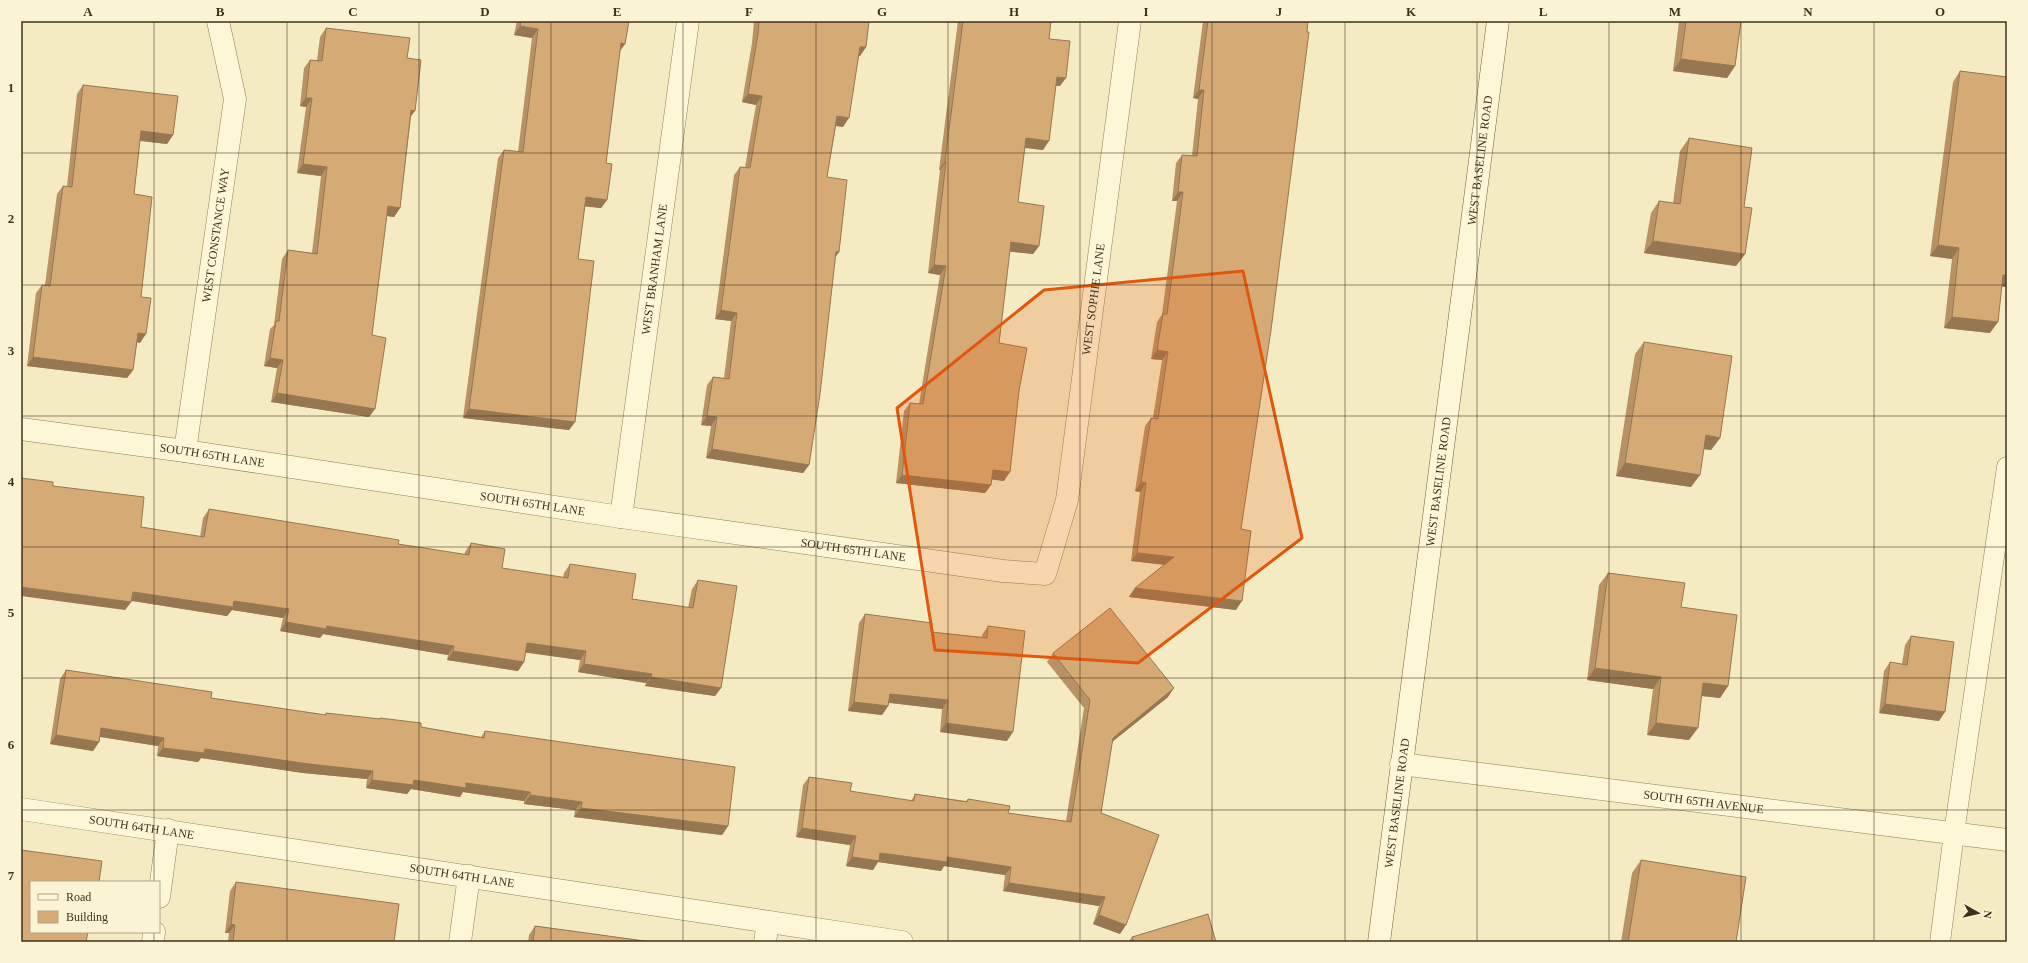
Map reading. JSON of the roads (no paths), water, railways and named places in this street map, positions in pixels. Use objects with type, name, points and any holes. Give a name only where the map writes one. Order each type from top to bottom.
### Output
[{"type":"street","name":"WEST CONSTANCE WAY","points":[[185,451],[235,99],[218,21]]},
{"type":"street","name":"WEST BRANHAM LANE","points":[[621,517],[688,21]]},
{"type":"street","name":"WEST SOPHIE LANE","points":[[1044,574],[1067,500],[1130,21]]},
{"type":"street","name":"WEST BASELINE ROAD","points":[[1378,942],[1498,21]]},
{"type":"street","name":"SOUTH 65TH LANE","points":[[21,429],[185,451],[621,517],[1003,571],[1044,574]]},
{"type":"street","name":"SOUTH 65TH AVENUE","points":[[1401,764],[2007,840]]},
{"type":"street","name":"SOUTH 64TH LANE","points":[[21,809],[468,876],[767,932],[902,942]]},
{"type":"street","points":[[160,890],[168,830]]},
{"type":"street","points":[[460,942],[468,876]]},
{"type":"lane","points":[[1940,942],[1954,833],[2007,467]]}]
